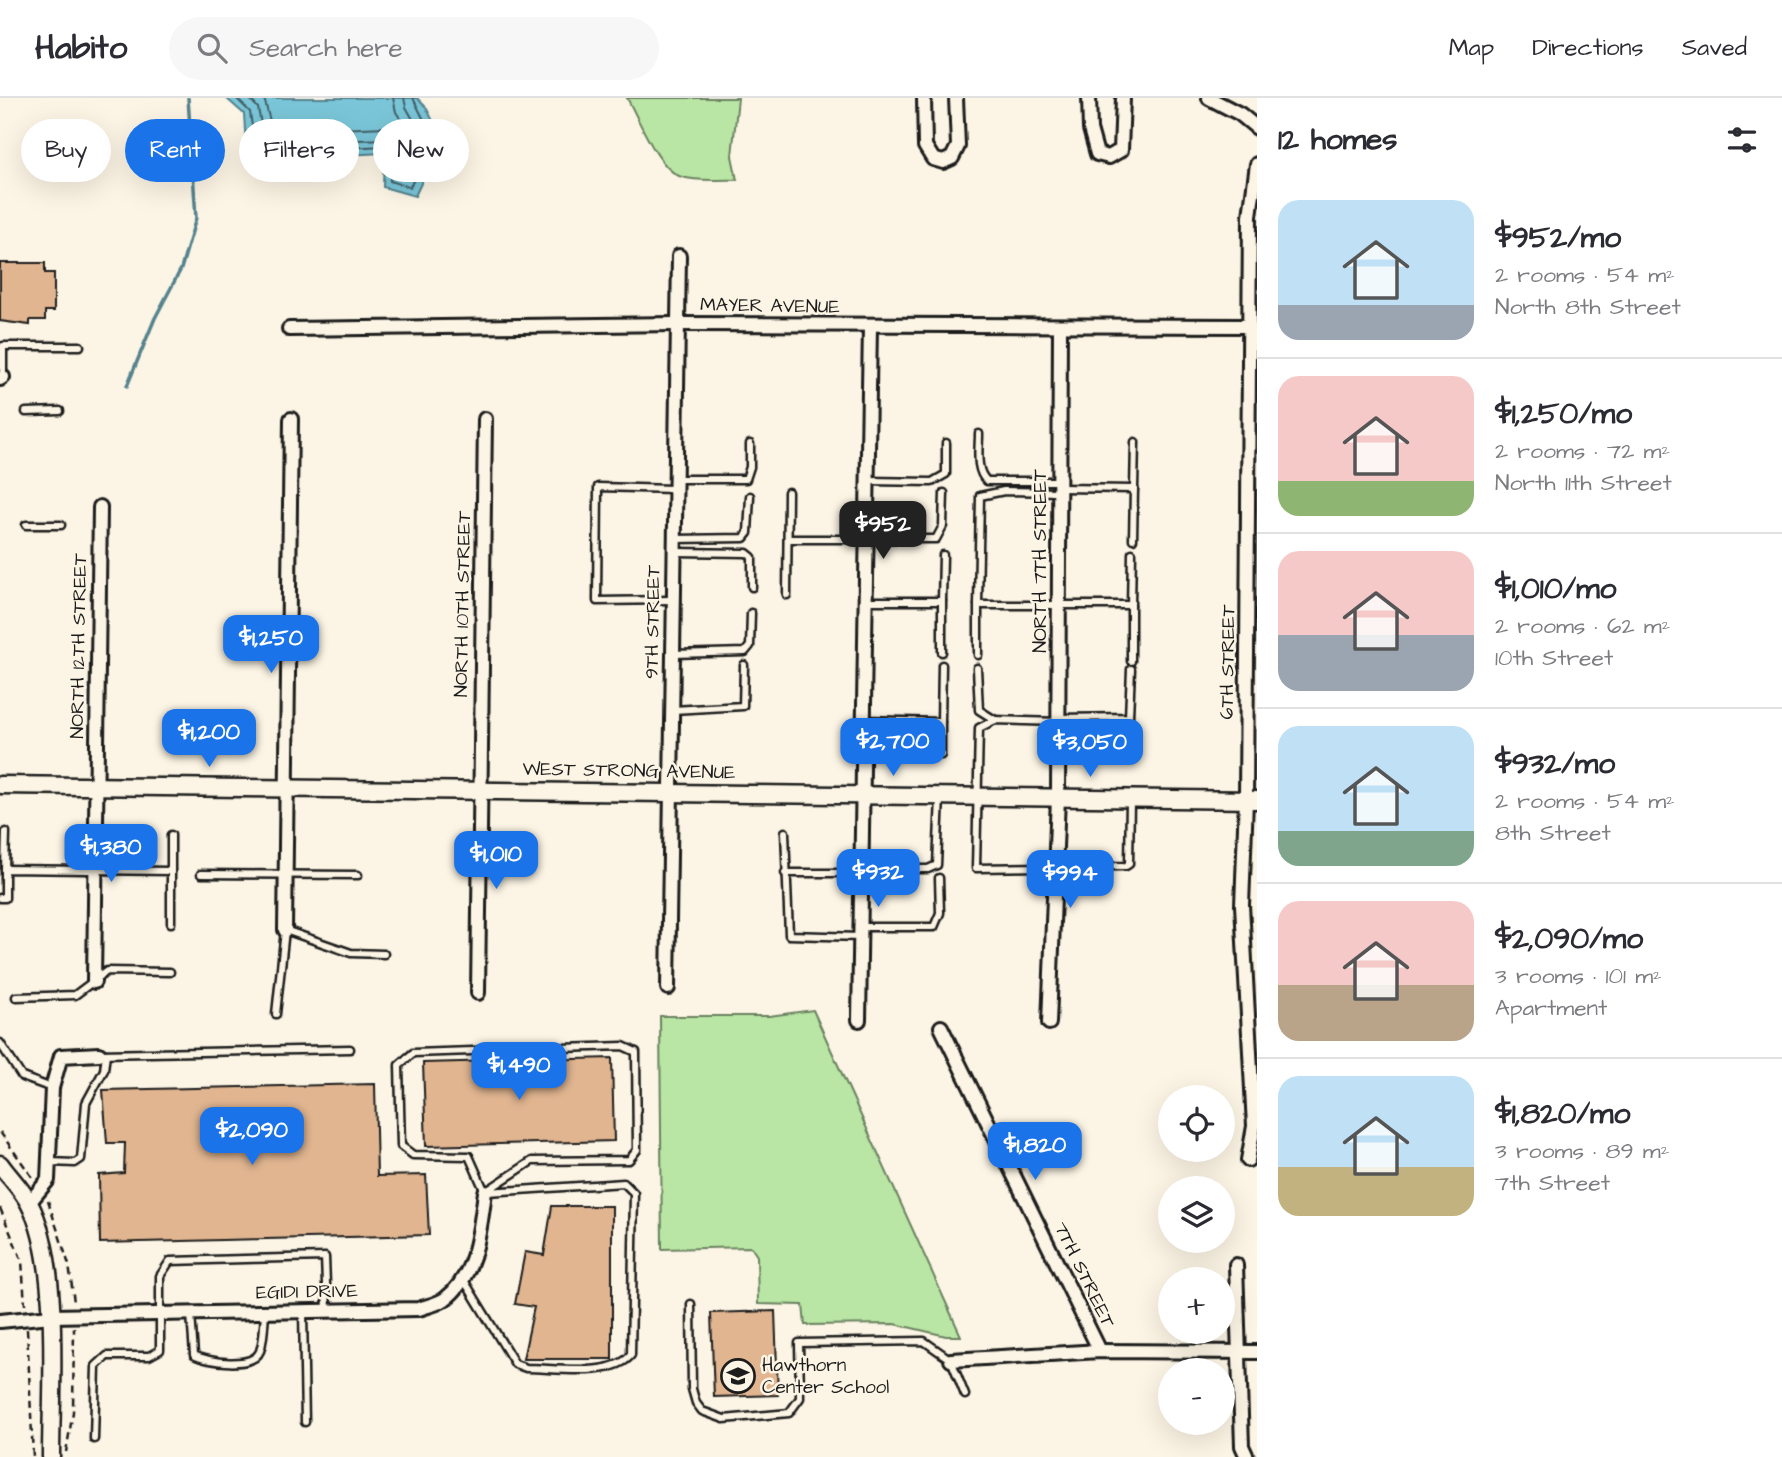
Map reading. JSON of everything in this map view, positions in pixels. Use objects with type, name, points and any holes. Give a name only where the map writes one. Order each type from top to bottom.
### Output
[{"type":"street","points":[[924,98],[925,146],[933,159],[943,162],[952,158],[958,146],[956,98]]},
{"type":"street","points":[[1089,98],[1092,145],[1097,154],[1109,158],[1121,150],[1123,98]]},
{"type":"street","points":[[1209,98],[1240,114],[1257,128]]},
{"type":"street","name":"6TH STREET","points":[[1248,1160],[1254,1126],[1242,905],[1251,800],[1253,415],[1250,216],[1257,164]]},
{"type":"street","name":"9TH STREET","points":[[668,988],[678,256]]},
{"type":"street","name":"MAYER AVENUE","points":[[289,329],[676,324],[1250,326]]},
{"type":"street","points":[[859,1020],[870,326]]},
{"type":"street","name":"NORTH 7TH STREET","points":[[1058,796],[1060,326]]},
{"type":"street","points":[[285,930],[291,419]]},
{"type":"street","name":"NORTH 10TH STREET","points":[[478,993],[485,419]]},
{"type":"street","name":"NORTH 12TH STREET","points":[[94,982],[100,507]]},
{"type":"street","name":"WEST STRONG AVENUE","points":[[0,785],[1251,800]]},
{"type":"street","points":[[1049,1023],[1058,796]]},
{"type":"street","name":"7TH STREET","points":[[941,1027],[1100,1351]]},
{"type":"street","points":[[29,1203],[48,1180],[52,1088],[61,1056],[103,1054]]},
{"type":"street","points":[[0,1164],[29,1203],[41,1237],[51,1316],[51,1457]]},
{"type":"street","name":"EGIDI DRIVE","points":[[0,1321],[51,1316],[419,1310],[445,1299],[462,1277],[477,1249],[485,1192]]},
{"type":"street","points":[[1236,1265],[1242,1446],[1247,1457]]},
{"type":"street","points":[[951,1360],[1100,1351],[1257,1352]]},
{"type":"lane","points":[[1,378],[3,346],[80,346]]},
{"type":"lane","points":[[26,412],[60,411]]},
{"type":"lane","points":[[979,434],[979,467],[987,481],[1134,489]]},
{"type":"lane","points":[[1133,539],[1135,442]]},
{"type":"lane","points":[[868,481],[932,482],[941,479],[946,474],[946,443]]},
{"type":"lane","points":[[673,600],[597,601],[597,487],[746,479],[750,467],[750,444]]},
{"type":"lane","points":[[978,655],[980,496],[1004,491],[1059,487]]},
{"type":"lane","points":[[788,492],[788,595]]},
{"type":"lane","points":[[788,539],[936,539],[943,526],[944,493]]},
{"type":"lane","points":[[673,546],[744,538],[748,533],[750,496]]},
{"type":"lane","points":[[26,525],[61,525]]},
{"type":"lane","points":[[673,546],[747,553],[752,557],[752,587]]},
{"type":"lane","points":[[1130,798],[1129,864],[976,868],[978,733],[981,725],[995,720],[1129,717],[1132,552]]},
{"type":"lane","points":[[942,652],[943,555]]},
{"type":"lane","points":[[866,601],[942,601]]},
{"type":"lane","points":[[978,606],[1131,605]]},
{"type":"lane","points":[[672,654],[745,652],[750,646],[751,613]]},
{"type":"lane","points":[[671,710],[743,706],[744,665]]},
{"type":"lane","points":[[941,755],[942,665]]},
{"type":"lane","points":[[977,667],[979,710],[995,720]]},
{"type":"lane","points":[[864,720],[941,722]]},
{"type":"lane","points":[[785,873],[928,869],[937,865],[940,796]]},
{"type":"lane","points":[[0,898],[5,898],[6,832]]},
{"type":"lane","points":[[785,832],[789,935],[934,927],[940,913],[939,878]]},
{"type":"lane","points":[[171,923],[172,835]]},
{"type":"lane","points":[[5,869],[171,871]]},
{"type":"lane","points":[[201,874],[358,875]]},
{"type":"lane","points":[[276,1014],[285,930],[351,953],[384,954]]},
{"type":"lane","points":[[16,997],[75,995],[107,971],[170,972]]},
{"type":"lane","points":[[0,1043],[23,1076],[52,1088]]},
{"type":"lane","points":[[623,1046],[636,1052],[637,1150],[629,1160],[532,1161],[485,1192],[469,1156],[413,1155],[401,1146],[399,1065],[413,1053],[623,1046]]},
{"type":"lane","points":[[49,1162],[75,1163],[81,1159],[86,1103],[104,1070],[103,1054],[350,1049]]},
{"type":"lane","points":[[462,1277],[515,1364],[526,1367],[605,1369],[624,1364],[631,1355],[634,1193],[631,1186],[624,1183],[485,1192]]},
{"type":"lane","points":[[94,1439],[96,1366],[107,1356],[156,1354],[160,1346],[160,1276],[170,1261],[325,1257],[327,1311]]},
{"type":"lane","points":[[691,1304],[692,1389],[696,1403],[712,1416],[724,1419],[789,1413],[800,1398],[799,1343],[924,1341],[951,1360],[965,1395]]},
{"type":"lane","points":[[191,1314],[194,1355],[202,1359],[242,1361],[252,1359],[260,1352],[265,1312]]},
{"type":"lane","points":[[303,1312],[305,1422]]},
{"type":"green space","points":[[627,98],[738,98],[732,156],[737,180],[695,179],[673,172],[657,154]]},
{"type":"green space","points":[[813,1010],[961,1336],[946,1336],[895,1324],[805,1325],[803,1305],[758,1304],[757,1256],[751,1247],[662,1249],[660,1016],[769,1016]]},
{"type":"water","points":[[226,98],[417,98],[432,119],[373,119],[373,154],[359,154],[359,119],[244,119],[244,114]]},
{"type":"water","points":[[383,182],[422,182],[415,196],[383,187]]},
{"type":"building","points":[[0,263],[45,263],[45,273],[54,273],[54,311],[45,311],[45,320],[30,320],[30,325],[0,321]]},
{"type":"building","points":[[612,1058],[614,1141],[426,1146],[423,1063]]},
{"type":"building","points":[[375,1084],[377,1176],[426,1175],[429,1235],[100,1243],[99,1175],[124,1173],[125,1143],[107,1143],[103,1090]]},
{"type":"building","points":[[552,1206],[612,1206],[612,1359],[523,1359],[534,1307],[515,1304],[525,1252],[544,1255]]},
{"type":"building","points":[[775,1311],[778,1395],[714,1397],[711,1313]]},
{"type":"waterway","points":[[127,386],[155,318],[181,269],[196,218],[188,98]]},
{"type":"place","name":"Hawthorn Center School","points":[[738,1376]]}]
